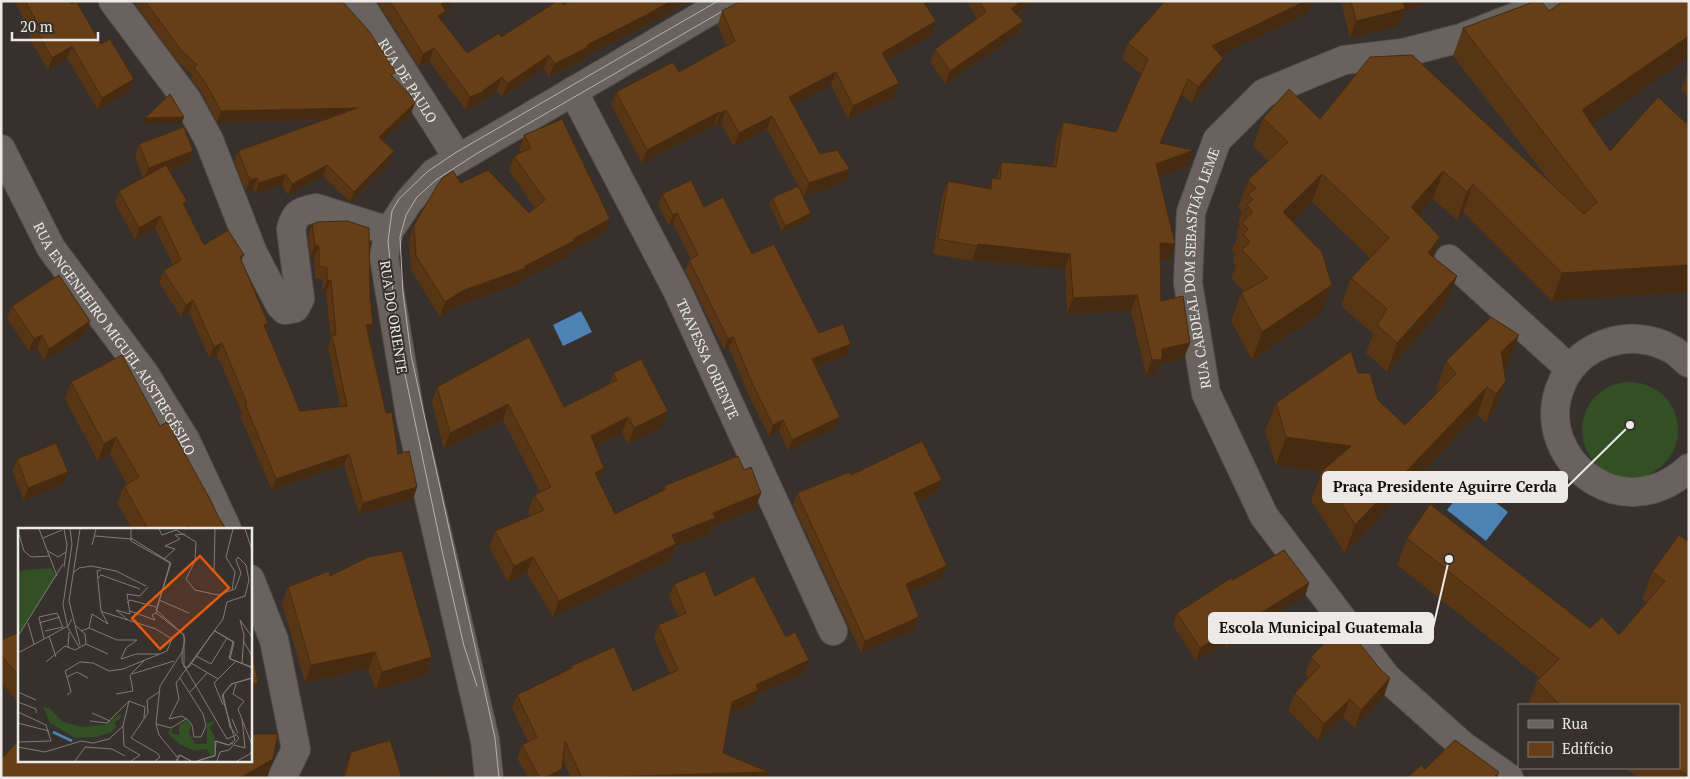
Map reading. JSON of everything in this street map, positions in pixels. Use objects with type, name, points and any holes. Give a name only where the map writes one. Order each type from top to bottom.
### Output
[{"type":"street","points":[[113,1],[187,100],[209,140],[253,253],[280,305],[285,310],[295,308],[300,299],[291,229],[294,218],[303,210],[316,208],[389,231]]},
{"type":"street","name":"RUA DE PAULO","points":[[358,1],[458,158]]},
{"type":"street","name":"RUA DO ORIENTE","points":[[489,778],[485,740],[412,420],[384,257],[389,231],[409,202],[434,173],[727,1]]},
{"type":"street","name":"RUA CARDEAL DOM SEBASTIÃO LEME","points":[[1509,778],[1462,746],[1387,678],[1264,516],[1206,394],[1188,283],[1191,212],[1217,140],[1264,93],[1344,60],[1402,53],[1462,38],[1556,1]]},
{"type":"street","name":"TRAVESSA ORIENTE","points":[[572,91],[677,290],[833,631]]},
{"type":"street","name":"RUA ENGENHEIRO MIGUEL AUSTREGÉSILO","points":[[1,149],[51,248],[144,372],[186,441],[227,528]]},
{"type":"street","points":[[1449,259],[1570,369]]},
{"type":"street","points":[[1687,474],[1671,483],[1648,491],[1624,492],[1600,485],[1580,472],[1565,453],[1556,430],[1556,406],[1562,383],[1570,369],[1595,347],[1621,339],[1647,339],[1672,349],[1689,363]]},
{"type":"street","points":[[251,582],[274,640],[296,749],[282,778]]},
{"type":"green space","points":[[1630,382],[1649,385],[1664,396],[1675,411],[1678,430],[1675,449],[1664,464],[1649,475],[1630,478],[1611,475],[1596,464],[1585,449],[1582,430],[1585,411],[1596,396],[1611,385]]},
{"type":"water","points":[[581,311],[592,332],[563,346],[553,325]]},
{"type":"water","points":[[1469,482],[1508,512],[1486,541],[1447,510]]},
{"type":"building","points":[[25,1],[69,1],[71,4],[76,1],[101,44],[110,39],[134,79],[102,98],[72,46],[52,58],[34,26],[38,24]]},
{"type":"building","points":[[145,1],[342,1],[369,31],[396,72],[391,75],[415,103],[379,137],[394,151],[354,192],[327,165],[292,184],[286,174],[259,183],[257,178],[250,180],[238,151],[357,108],[221,111],[205,82],[194,68],[197,65],[181,50]]},
{"type":"building","points":[[390,1],[445,1],[441,4],[446,11],[438,16],[467,53],[499,33],[501,37],[557,1],[561,1],[563,5],[570,1],[671,1],[554,64],[549,55],[507,84],[502,77],[480,93],[470,97],[434,48],[423,54]]},
{"type":"building","points":[[740,1],[923,1],[936,21],[882,53],[899,83],[853,106],[836,72],[789,97],[820,154],[837,150],[850,169],[809,183],[772,116],[739,133],[726,110],[647,150],[616,92],[673,62],[679,72],[735,41],[722,11]]},
{"type":"building","points":[[979,1],[1022,1],[1011,9],[1023,21],[950,71],[935,49],[986,12]]},
{"type":"building","points":[[1165,1],[1306,1],[1212,46],[1223,58],[1198,87],[1188,79],[1160,143],[1194,150],[1156,164],[1175,244],[1160,243],[1161,301],[1183,296],[1190,343],[1162,349],[1162,359],[1152,360],[1137,295],[1073,298],[1070,254],[978,244],[977,246],[938,239],[948,181],[991,189],[992,178],[1000,179],[1002,162],[1056,167],[1063,122],[1116,132],[1148,59],[1128,43]]},
{"type":"building","points":[[1351,1],[1403,1],[1405,9],[1356,21]]},
{"type":"building","points":[[1536,1],[1541,1],[1549,11],[1563,1],[1689,1],[1689,36],[1582,110],[1610,151],[1658,97],[1686,123],[1689,120],[1689,265],[1562,273],[1473,184],[1467,192],[1443,171],[1411,207],[1440,237],[1428,253],[1457,276],[1397,343],[1377,325],[1387,309],[1351,278],[1389,238],[1322,174],[1283,212],[1322,252],[1332,285],[1262,332],[1241,293],[1268,278],[1242,250],[1250,242],[1243,234],[1248,229],[1242,223],[1253,212],[1247,205],[1253,199],[1248,194],[1256,188],[1248,180],[1288,142],[1263,118],[1289,89],[1320,119],[1370,57],[1412,55],[1584,214],[1597,202],[1463,28]]},
{"type":"building","points":[[170,94],[184,117],[145,118]]},
{"type":"building","points":[[562,119],[610,219],[573,239],[574,241],[525,266],[526,268],[462,291],[445,302],[416,256],[414,225],[438,184],[443,177],[453,171],[461,183],[488,170],[529,213],[545,200],[514,156],[531,148],[524,135]]},
{"type":"building","points":[[184,127],[193,151],[149,168],[139,144]]},
{"type":"building","points":[[166,165],[187,201],[183,203],[204,245],[228,230],[244,255],[240,257],[268,323],[264,325],[300,411],[347,406],[332,335],[336,335],[331,280],[327,281],[327,268],[319,266],[319,246],[315,245],[312,225],[317,222],[347,221],[369,228],[370,296],[373,324],[366,325],[386,413],[392,412],[398,454],[409,451],[417,487],[363,503],[349,454],[276,479],[222,343],[214,347],[193,300],[186,305],[163,271],[181,260],[160,216],[139,228],[119,191]]},
{"type":"building","points":[[691,180],[704,207],[723,197],[752,254],[774,244],[819,333],[843,324],[851,344],[812,359],[840,417],[792,440],[783,420],[773,425],[753,385],[733,337],[728,339],[689,260],[698,255],[677,213],[673,215],[662,194]]},
{"type":"building","points":[[798,186],[811,213],[785,226],[772,198]]},
{"type":"building","points":[[59,275],[90,321],[49,349],[42,335],[34,339],[12,306]]},
{"type":"building","points":[[1491,317],[1519,335],[1501,352],[1506,381],[1496,394],[1487,387],[1355,525],[1321,472],[1351,446],[1286,437],[1276,403],[1351,351],[1358,373],[1370,373],[1378,400],[1405,425],[1456,374],[1446,361]]},
{"type":"building","points":[[529,337],[564,407],[617,380],[613,373],[641,359],[668,411],[634,428],[628,417],[591,436],[604,468],[595,473],[615,514],[666,489],[664,486],[738,456],[744,470],[751,467],[761,493],[713,513],[715,518],[672,535],[676,544],[559,601],[533,557],[514,566],[495,531],[544,510],[534,495],[551,487],[508,404],[450,433],[437,387]]},
{"type":"building","points":[[122,355],[160,426],[167,422],[225,528],[190,528],[189,526],[185,528],[147,528],[124,486],[139,477],[116,437],[104,444],[71,382]]},
{"type":"building","points":[[922,441],[942,480],[914,493],[947,566],[906,584],[919,617],[865,641],[797,493],[849,472],[851,475]]},
{"type":"building","points":[[56,443],[68,472],[28,488],[17,459]]},
{"type":"building","points":[[1430,504],[1590,628],[1602,617],[1619,635],[1665,581],[1652,572],[1679,535],[1689,542],[1689,775],[1678,769],[1680,769],[1680,704],[1559,704],[1537,681],[1559,659],[1407,538]]},
{"type":"building","points":[[1284,550],[1309,583],[1256,616],[1258,619],[1232,636],[1228,631],[1200,648],[1177,613],[1231,578],[1233,580]]},
{"type":"building","points":[[402,551],[432,657],[382,672],[375,652],[311,665],[288,587],[329,571],[330,576],[368,557]]},
{"type":"building","points":[[705,571],[715,596],[754,576],[786,637],[795,632],[809,660],[756,685],[758,690],[732,702],[723,753],[769,772],[582,778],[565,741],[562,769],[544,778],[540,778],[522,745],[537,737],[517,695],[572,668],[571,666],[614,647],[633,691],[678,670],[658,625],[686,613],[674,584]]},
{"type":"building","points":[[1343,623],[1381,670],[1390,678],[1361,710],[1350,699],[1324,724],[1295,693],[1320,666],[1311,657]]},
{"type":"building","points":[[18,632],[18,675],[1,655],[1,640]]},
{"type":"building","points":[[251,644],[258,683],[251,685]]},
{"type":"building","points":[[251,734],[278,734],[273,759],[240,778],[1,778],[1,759],[18,741],[18,762],[251,762]]},
{"type":"building","points":[[390,740],[402,778],[344,778],[351,752]]},
{"type":"building","points":[[1455,740],[1499,772],[1493,778],[1407,778],[1421,765],[1425,769]]},
{"type":"building","points":[[448,776],[447,778],[402,778]]},
{"type":"tram line","points":[[477,686],[464,646],[443,555],[398,341],[388,241],[392,211],[399,199],[427,172],[455,153],[718,1]]},
{"type":"tram line","points":[[499,778],[495,738],[411,355],[403,293],[400,237],[406,215],[417,197],[436,180],[476,154],[740,1]]},
{"type":"place","name":"Praça Presidente Aguirre Cerda","points":[[1630,425]]},
{"type":"place","name":"Escola Municipal Guatemala","points":[[1449,559]]}]
